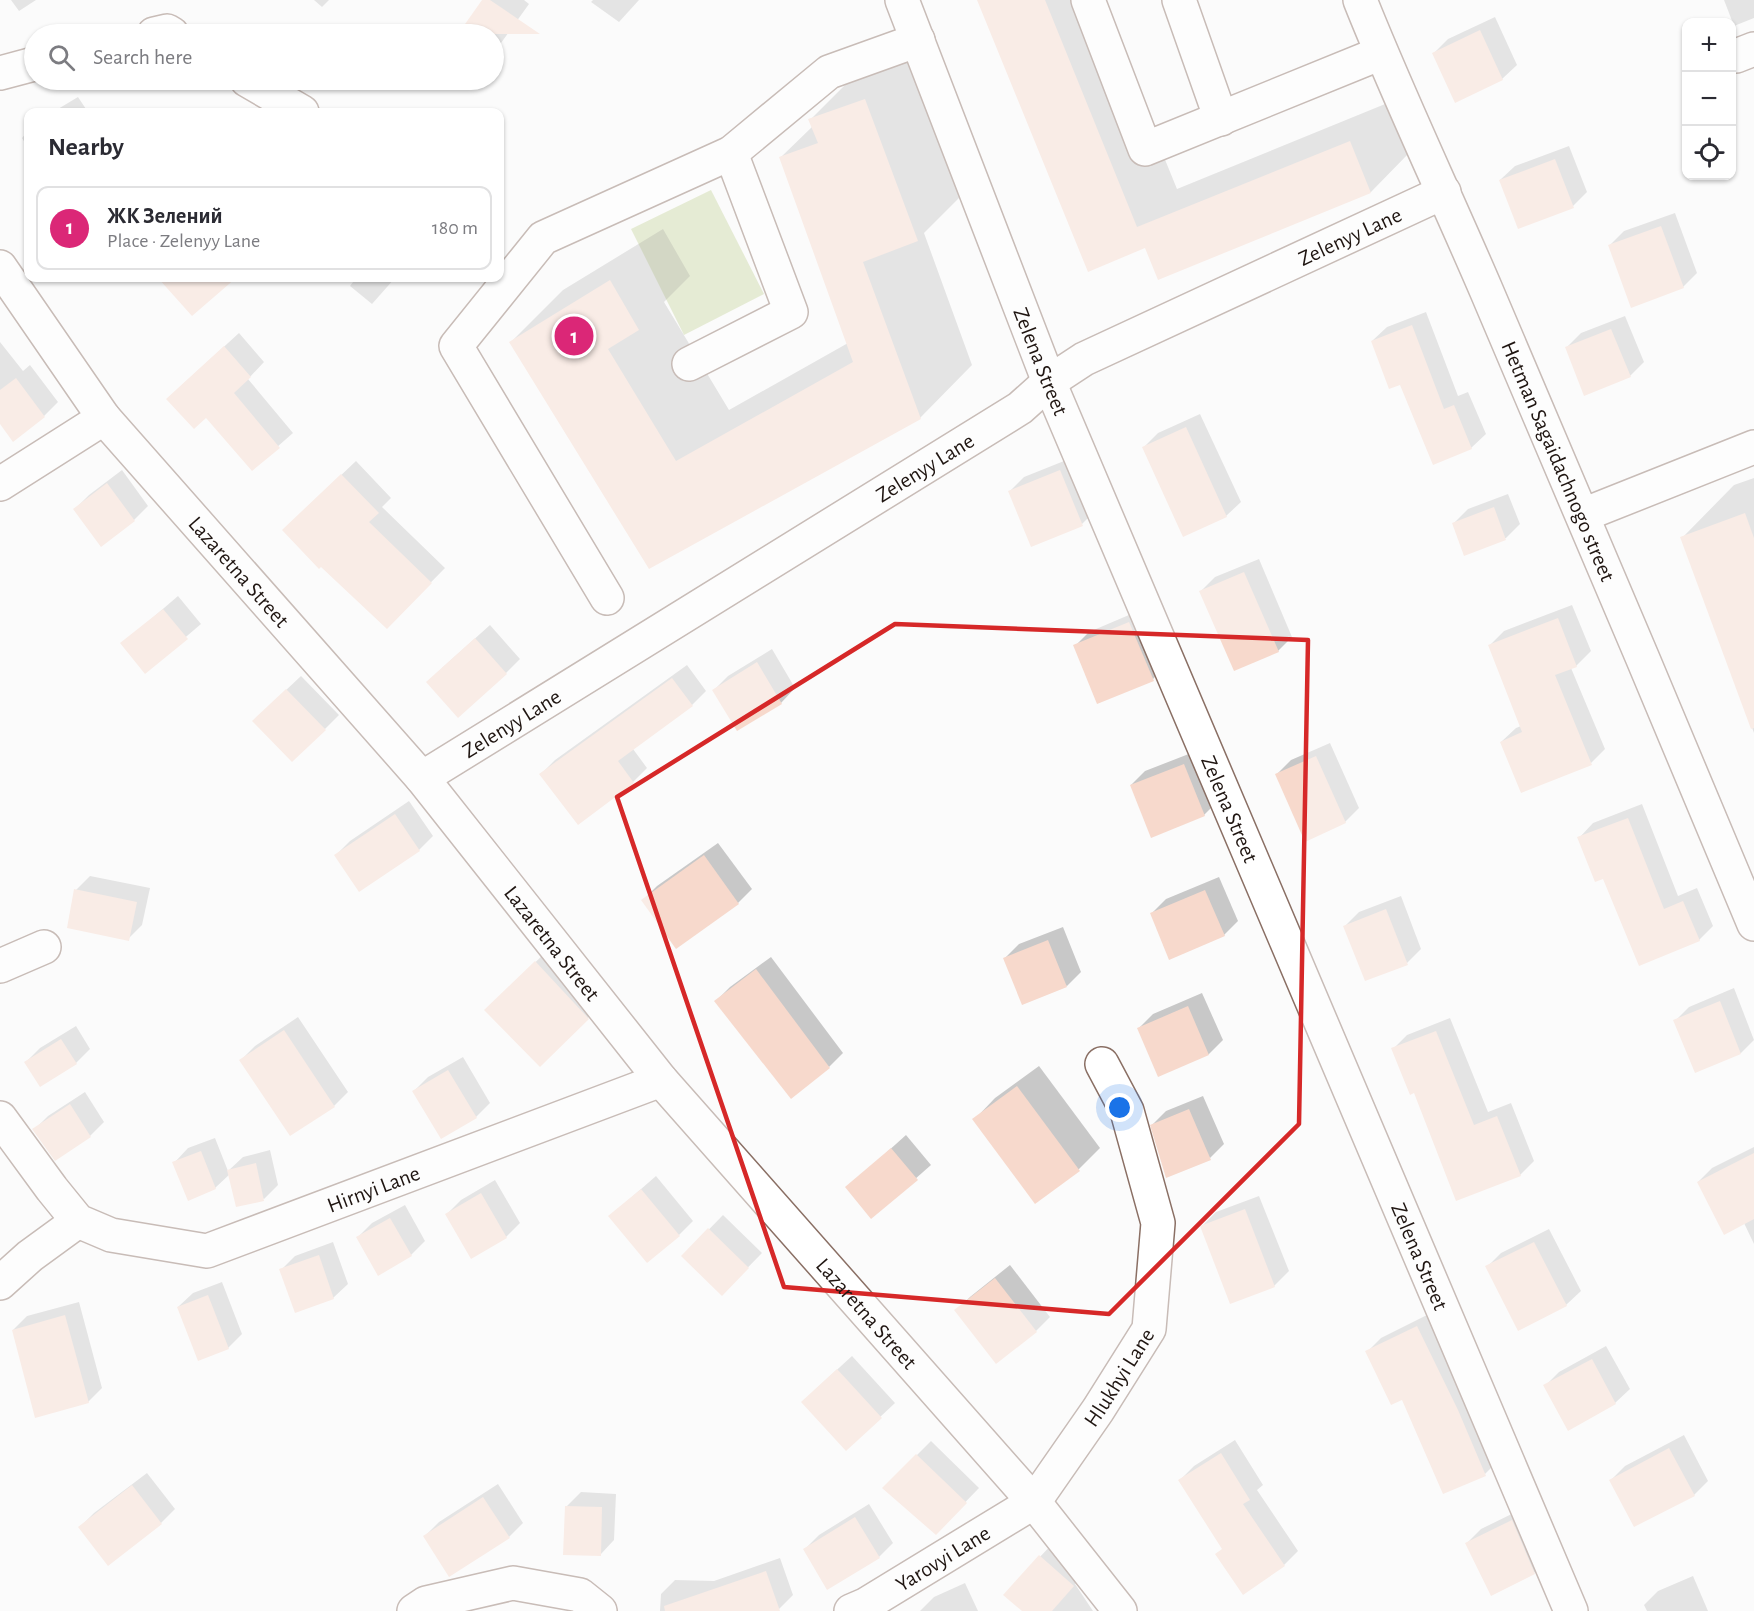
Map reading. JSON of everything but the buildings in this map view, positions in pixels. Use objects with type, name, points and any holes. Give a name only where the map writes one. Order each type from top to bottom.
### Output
[{"type":"street","name":"Zelena Street","points":[[902,0],[1049,382],[1571,1611]]},
{"type":"street","points":[[1088,0],[1146,149],[1381,54]]},
{"type":"street","points":[[1179,0],[1221,119]]},
{"type":"street","name":"Hetman Sagaidachnogo street","points":[[1360,0],[1381,54],[1444,192],[1583,515],[1754,924]]},
{"type":"street","points":[[607,598],[456,346],[543,238],[731,153],[830,72],[918,40]]},
{"type":"street","points":[[0,73],[24,67]]},
{"type":"street","points":[[264,90],[295,108]]},
{"type":"street","points":[[689,364],[791,312],[731,153]]},
{"type":"street","name":"Zelenyy Lane","points":[[422,778],[1020,408],[1049,382],[1084,359],[1444,192]]},
{"type":"street","name":"Lazaretna Street","points":[[0,267],[104,418],[422,778],[662,1080],[1034,1502],[1120,1611]]},
{"type":"street","points":[[0,484],[104,418]]},
{"type":"street","points":[[1583,515],[1754,447]]},
{"type":"street","points":[[0,966],[44,947]]},
{"type":"street","name":"Hlukhyi Lane","points":[[1034,1502],[1098,1410],[1149,1329],[1158,1223],[1127,1111],[1102,1064]]},
{"type":"street","name":"Hirnyi Lane","points":[[0,1118],[78,1221],[111,1235],[207,1251],[662,1080]]},
{"type":"street","points":[[0,1283],[30,1256],[78,1221]]},
{"type":"street","name":"Yarovyi Lane","points":[[851,1611],[958,1550],[1034,1502]]},
{"type":"street","points":[[414,1611],[426,1603],[513,1583],[580,1595],[600,1611]]},
{"type":"highlighted area","points":[[895,624],[1308,640],[1299,1124],[1109,1314],[784,1287],[617,797]]},
{"type":"green space","points":[[711,190],[764,294],[684,335],[631,229]]},
{"type":"place","name":"ЖК Зелений","points":[[574,336]]}]
